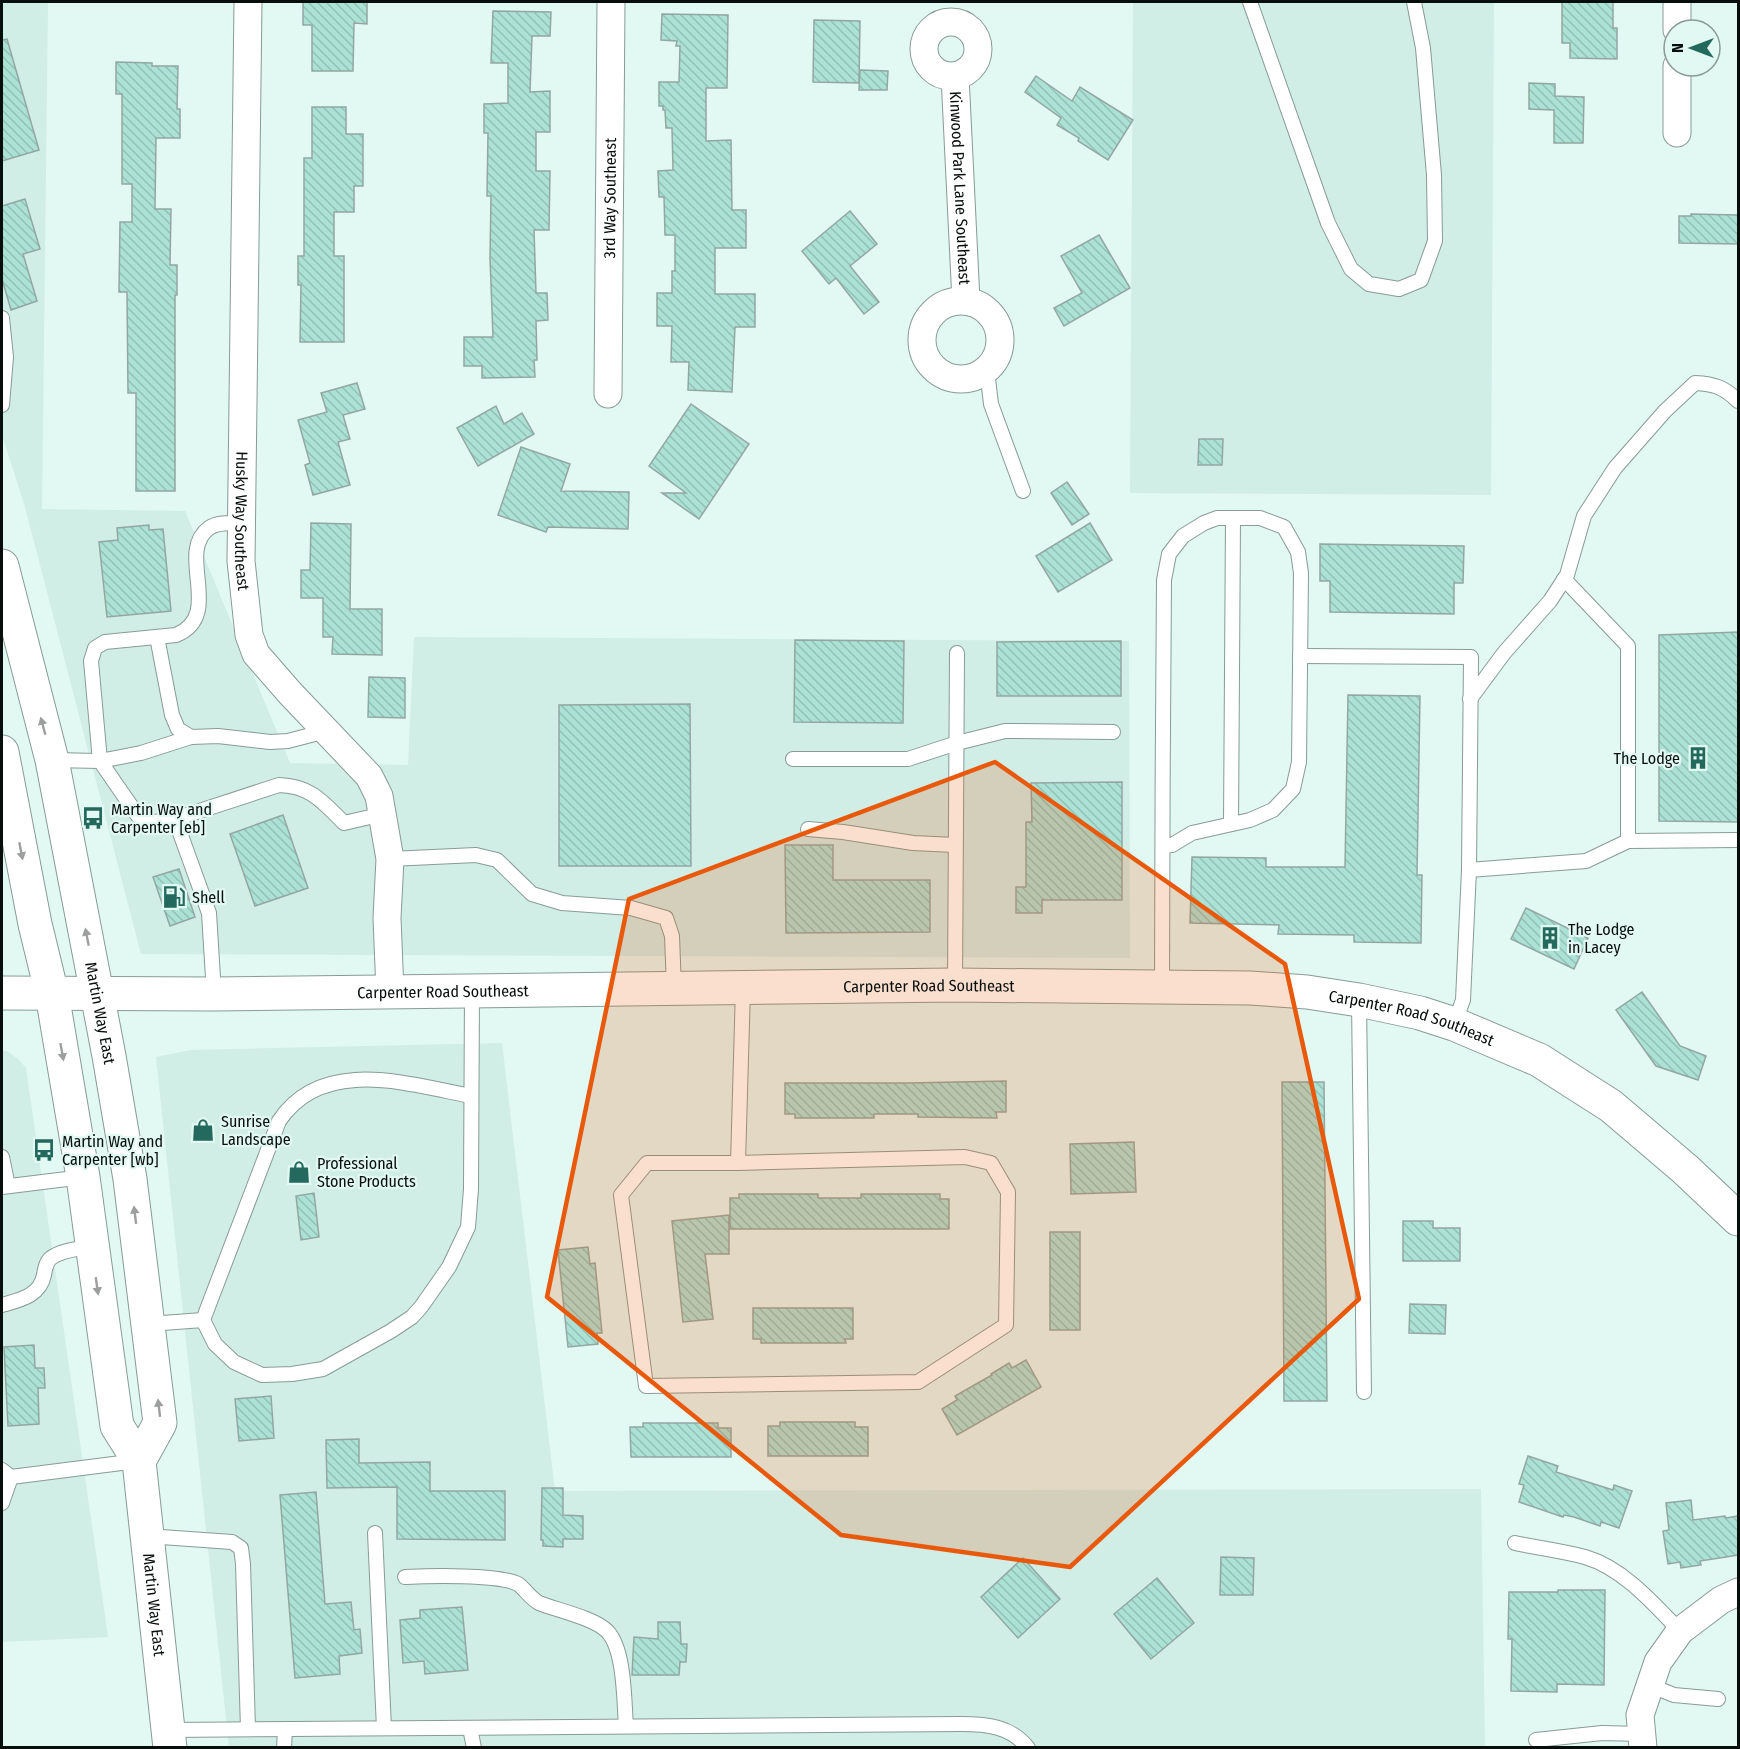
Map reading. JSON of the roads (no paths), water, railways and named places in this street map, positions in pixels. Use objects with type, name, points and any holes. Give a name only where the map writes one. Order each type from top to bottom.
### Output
[{"type":"main road","name":"Martin Way East","points":[[2,566],[52,760],[98,995],[130,1179],[160,1423],[139,1461]]},
{"type":"main road","name":"Martin Way East","points":[[2,752],[8,813],[52,994],[83,1178],[117,1426],[139,1461],[170,1739]]},
{"type":"main road","name":"Carpenter Road Southeast","points":[[2,993],[98,995],[955,985],[1250,988],[1307,992],[1420,1013],[1454,1024],[1539,1060],[1611,1106],[1685,1169],[1738,1219]]},
{"type":"street","name":"Husky Way Southeast","points":[[248,2],[241,561],[249,635],[256,654],[369,776],[379,796],[390,859],[387,918],[390,992]]},
{"type":"street","name":"3rd Way Southeast","points":[[608,394],[611,2]]},
{"type":"street","points":[[1677,2],[1677,18]]},
{"type":"street","name":"Kinwood Park Lane Southeast","points":[[948,11],[974,33],[978,41],[978,51],[971,68],[955,76],[937,73],[925,58],[923,50],[928,33],[942,22],[948,11]]},
{"type":"street","name":"Kinwood Park Lane Southeast","points":[[955,76],[966,301]]},
{"type":"street","points":[[1677,78],[1677,133]]},
{"type":"street","name":"Kinwood Park Lane Southeast","points":[[966,301],[978,304],[989,312],[996,322],[1000,335],[1000,348],[996,360],[987,370],[976,377],[963,380],[950,378],[938,372],[929,363],[923,351],[922,338],[925,325],[941,306],[966,301]]},
{"type":"street","points":[[1642,1741],[1640,1715],[1658,1662],[1680,1631],[1721,1600],[1738,1592]]},
{"type":"lane","points":[[1250,2],[1328,223],[1351,269],[1369,284],[1398,289],[1421,280],[1435,241],[1434,175],[1423,48],[1414,2]]},
{"type":"lane","points":[[2,318],[6,357],[2,405]]},
{"type":"lane","points":[[987,370],[991,404],[1023,491]]},
{"type":"lane","points":[[1470,699],[1504,653],[1550,601],[1564,579],[1584,516],[1615,468],[1665,411],[1695,383],[1708,384],[1727,390],[1738,401]]},
{"type":"lane","points":[[1162,987],[1164,580],[1169,554],[1183,536],[1217,518],[1260,518],[1284,526],[1298,552],[1301,573],[1299,762],[1293,789],[1273,810],[1250,820],[1192,833],[1172,844],[1163,846]]},
{"type":"lane","points":[[1231,824],[1233,518]]},
{"type":"lane","points":[[241,523],[219,524],[209,528],[199,541],[197,552],[198,612],[194,623],[186,631],[176,635],[105,642],[96,648],[91,661],[100,761],[138,816],[148,823],[175,819],[279,785],[306,789],[321,800],[344,823],[383,814]]},
{"type":"lane","points":[[1564,579],[1628,646],[1628,840]]},
{"type":"lane","points":[[156,637],[172,715],[178,729],[191,737]]},
{"type":"lane","points":[[955,985],[957,653]]},
{"type":"lane","points":[[1300,656],[1471,657],[1469,870],[1463,1000],[1454,1024]]},
{"type":"lane","points":[[52,760],[100,761],[141,753],[191,737],[218,736],[270,742],[288,741],[326,731]]},
{"type":"lane","points":[[793,759],[908,759],[1005,731],[1113,732]]},
{"type":"lane","points":[[175,819],[209,913],[214,994]]},
{"type":"lane","points":[[808,829],[913,843],[955,844]]},
{"type":"lane","points":[[1469,870],[1586,861],[1628,840],[1738,840]]},
{"type":"lane","points":[[390,859],[476,855],[497,860],[532,894],[562,903],[631,908],[666,918],[672,936],[674,988]]},
{"type":"lane","points":[[738,1163],[743,988]]},
{"type":"lane","points":[[471,1096],[384,1081],[353,1079],[317,1087],[286,1110],[279,1121],[203,1320],[215,1344],[234,1362],[262,1375],[308,1373],[323,1369],[391,1331],[412,1317],[421,1307],[449,1267],[468,1227],[471,1189],[472,991]]},
{"type":"lane","points":[[1359,1000],[1364,1392]]},
{"type":"lane","points":[[2,1156],[5,1187],[83,1178]]},
{"type":"lane","points":[[965,1157],[991,1163],[1008,1192],[1006,1325],[918,1382],[646,1386],[621,1195],[647,1163],[738,1163],[965,1157]]},
{"type":"lane","points":[[2,1305],[27,1298],[40,1288],[50,1258],[92,1246]]},
{"type":"lane","points":[[149,1324],[203,1320]]},
{"type":"lane","points":[[2,1503],[6,1473],[139,1461]]},
{"type":"lane","points":[[375,1533],[384,1728]]},
{"type":"lane","points":[[147,1536],[232,1542],[240,1548],[243,1564],[248,1729]]},
{"type":"lane","points":[[1515,1544],[1587,1557],[1617,1573],[1650,1600],[1680,1631]]},
{"type":"lane","points":[[405,1577],[440,1575],[508,1581],[519,1585],[530,1598],[538,1603],[597,1624],[608,1631],[615,1642],[620,1660],[626,1726]]},
{"type":"lane","points":[[1649,1685],[1674,1695],[1718,1699]]},
{"type":"lane","points":[[170,1739],[248,1729],[990,1725],[1020,1738],[1028,1748]]},
{"type":"lane","points":[[470,1728],[474,1748]]},
{"type":"lane","points":[[284,1748],[285,1729]]},
{"type":"lane","points":[[1536,1740],[1602,1733],[1642,1741]]},
{"type":"place","name":"The Lodge","points":[[1698,758]]},
{"type":"place","name":"Martin Way and Carpenter [eb]","points":[[93,818]]},
{"type":"place","name":"Shell","points":[[174,897]]},
{"type":"place","name":"The Lodge in Lacey","points":[[1550,938]]},
{"type":"place","name":"Sunrise Landscape","points":[[203,1130]]},
{"type":"place","name":"Martin Way and Carpenter [wb]","points":[[44,1150]]},
{"type":"place","name":"Professional Stone Products","points":[[299,1172]]}]
